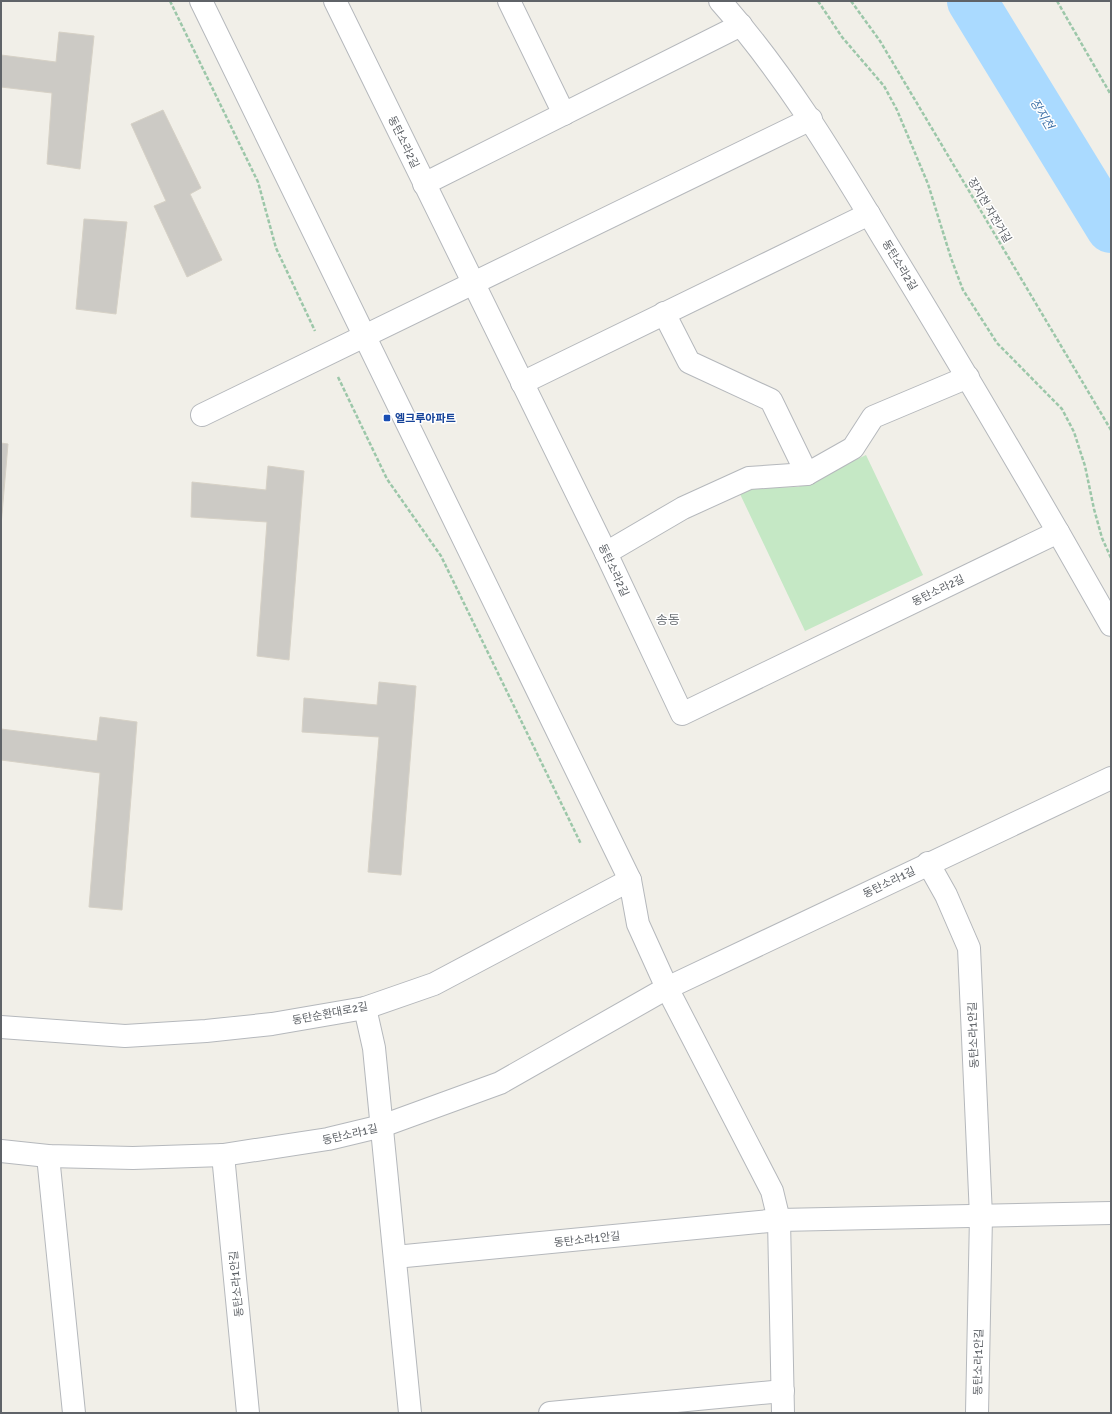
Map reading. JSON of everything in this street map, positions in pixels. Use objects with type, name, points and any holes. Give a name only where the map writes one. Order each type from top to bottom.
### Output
[{"type":"street","points":[[201,1],[630,880],[638,924],[667,988],[772,1191],[779,1220],[783,1413]]},
{"type":"street","name":"동탄소라2길","points":[[335,1],[472,284],[606,553],[682,714],[1058,532],[968,376],[811,119],[741,25],[720,1]]},
{"type":"street","points":[[510,1],[564,114]]},
{"type":"street","points":[[424,184],[741,25]]},
{"type":"street","points":[[202,415],[811,119]]},
{"type":"street","points":[[522,383],[869,214]]},
{"type":"street","points":[[664,313],[689,362],[771,400],[807,474]]},
{"type":"street","points":[[606,553],[683,508],[749,478],[807,474],[853,448],[873,417],[968,376]]},
{"type":"street","points":[[1058,532],[1111,625]]},
{"type":"street","name":"동탄소라1길","points":[[1,1151],[48,1156],[133,1158],[223,1155],[328,1139],[382,1126],[500,1083],[667,988],[928,863],[1111,778]]},
{"type":"street","name":"동탄소라1안길","points":[[928,863],[946,895],[969,948],[981,1216],[977,1413]]},
{"type":"street","name":"동탄순환대로2길","points":[[1,1027],[125,1036],[206,1032],[272,1024],[365,1008],[434,984],[630,880]]},
{"type":"street","points":[[365,1008],[374,1048],[410,1413]]},
{"type":"street","name":"동탄소라1안길","points":[[223,1155],[248,1413]]},
{"type":"street","points":[[48,1156],[74,1413]]},
{"type":"street","name":"동탄소라1안길","points":[[395,1257],[779,1220],[1111,1213]]},
{"type":"street","points":[[550,1413],[589,1411],[783,1391]]},
{"type":"path","points":[[170,1],[258,182],[276,248],[308,314]]},
{"type":"path","points":[[818,1],[842,37],[884,86],[928,184],[951,258],[964,290],[997,343],[1062,409],[1074,432],[1085,466],[1102,538],[1111,558]]},
{"type":"path","name":"장지천 자전거길","points":[[851,1],[880,41],[1111,430]]},
{"type":"path","points":[[1057,1],[1111,95]]},
{"type":"path","points":[[348,397],[387,480],[441,556],[581,844]]},
{"type":"green space","points":[[866,455],[923,575],[805,631],[740,494],[752,488],[798,487]]},
{"type":"building","points":[[59,32],[94,36],[80,169],[47,164],[52,93],[1,87],[1,55],[56,62]]},
{"type":"building","points":[[163,110],[201,188],[190,194],[222,260],[187,277],[154,206],[166,201],[131,124]]},
{"type":"building","points":[[84,219],[127,222],[116,314],[76,309]]},
{"type":"building","points":[[1,443],[8,444],[1,526]]},
{"type":"building","points":[[268,466],[304,471],[289,660],[257,656],[267,522],[191,517],[192,482],[266,490]]},
{"type":"building","points":[[379,682],[416,686],[401,875],[368,872],[379,737],[302,732],[304,698],[377,705]]},
{"type":"building","points":[[100,717],[137,722],[122,910],[89,907],[100,773],[1,760],[1,729],[97,741]]},
{"type":"waterway","name":"장지천","points":[[972,1],[1111,228]]},
{"type":"place","name":"엘크루아파트","points":[[387,418]]},
{"type":"district","name":"송동","points":[[668,619]]}]
